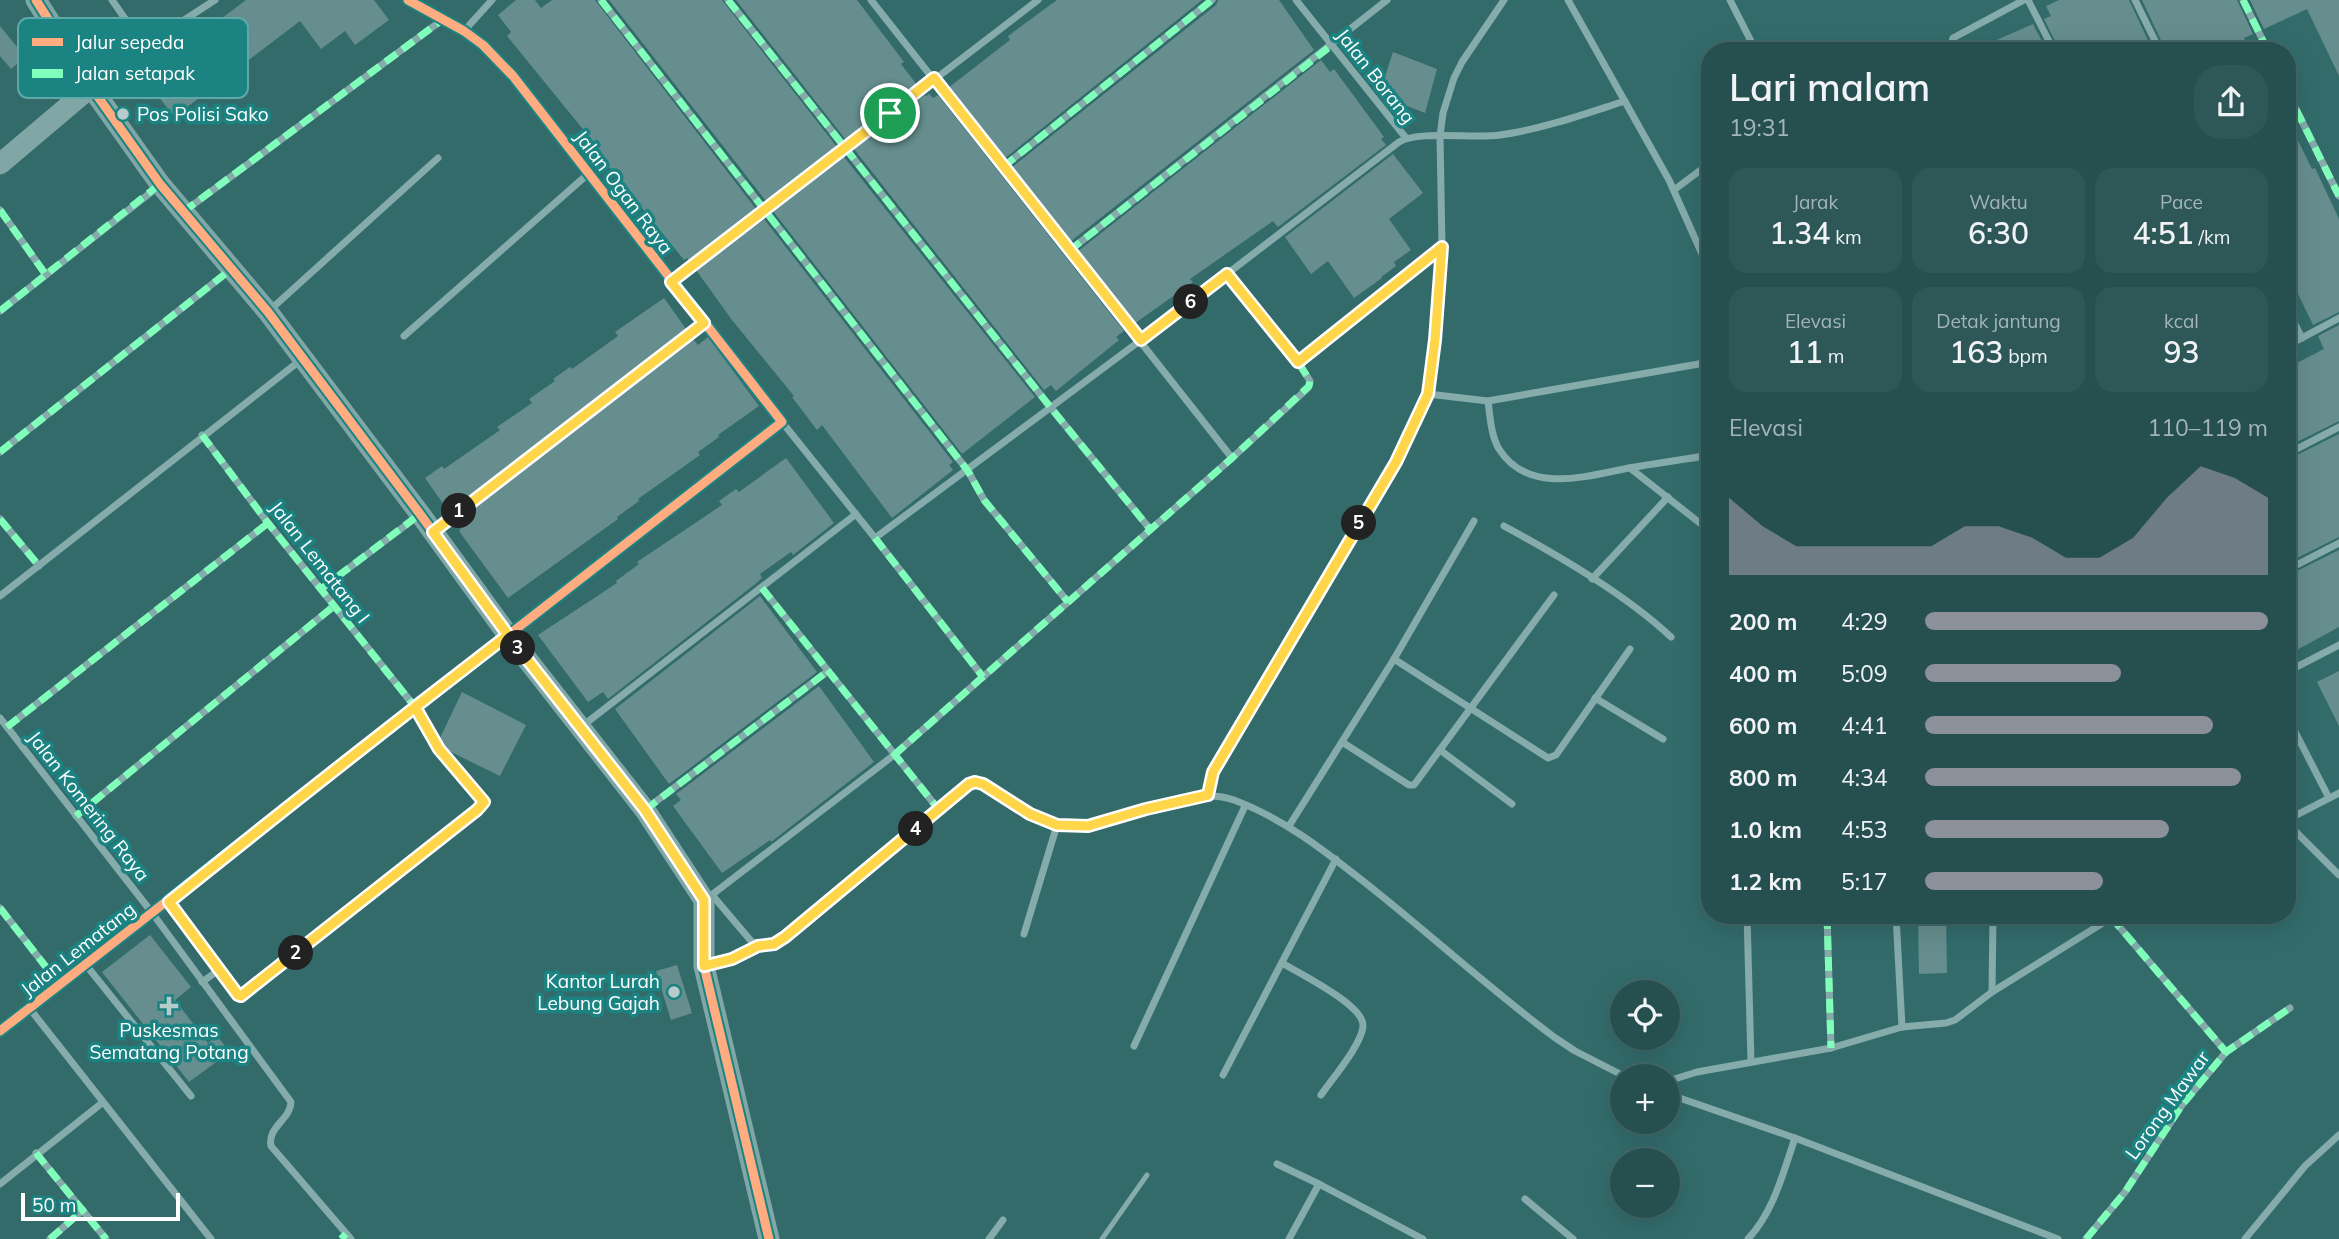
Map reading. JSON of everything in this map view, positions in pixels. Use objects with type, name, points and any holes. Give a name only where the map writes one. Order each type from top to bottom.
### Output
[{"type":"street","points":[[36,0],[47,18]]},
{"type":"street","points":[[112,0],[125,18]]},
{"type":"street","points":[[187,18],[215,0]]},
{"type":"street","name":"Jalan Ogan Raya","points":[[408,0],[464,31],[483,45],[513,76],[671,282],[983,677]]},
{"type":"street","points":[[464,31],[492,0]]},
{"type":"street","points":[[601,0],[968,471],[984,500],[1068,602]]},
{"type":"street","points":[[728,0],[1150,530]]},
{"type":"street","points":[[871,0],[1232,458]]},
{"type":"street","points":[[671,282],[1038,0]]},
{"type":"street","points":[[1003,167],[1212,0]]},
{"type":"street","name":"Jalan Borang","points":[[1296,0],[1406,138]]},
{"type":"street","points":[[1069,251],[1387,0]]},
{"type":"street","points":[[1208,795],[1213,772],[1396,462],[1428,394],[1442,247],[1440,136],[1443,113],[1454,78],[1504,0]]},
{"type":"street","points":[[1568,0],[1674,190],[1701,252]]},
{"type":"street","points":[[1730,0],[1751,42]]},
{"type":"street","points":[[1952,42],[1953,38],[2026,0],[2049,42]]},
{"type":"street","points":[[2135,0],[2156,42]]},
{"type":"street","points":[[2243,0],[2264,42]]},
{"type":"street","points":[[183,212],[442,20]]},
{"type":"street","points":[[0,164],[78,98]]},
{"type":"street","points":[[99,98],[160,184],[268,312],[421,514],[508,635],[645,810],[708,898],[758,946]]},
{"type":"street","points":[[875,538],[968,471],[1406,138],[1499,135],[1532,129],[1625,101]]},
{"type":"street","points":[[2296,109],[2339,196]]},
{"type":"street","points":[[268,312],[438,158]]},
{"type":"street","points":[[1674,190],[1701,170]]},
{"type":"street","points":[[404,336],[588,174]]},
{"type":"street","points":[[0,311],[160,184]]},
{"type":"street","points":[[0,210],[46,275]]},
{"type":"street","points":[[1298,362],[1442,247]]},
{"type":"street","points":[[0,452],[230,270]]},
{"type":"street","points":[[769,1239],[704,966],[708,898],[894,755],[1232,458],[1309,386],[1310,381],[1298,362],[1227,274]]},
{"type":"street","points":[[2296,341],[2339,318]]},
{"type":"street","points":[[433,532],[704,323]]},
{"type":"street","points":[[2296,326],[2302,338]]},
{"type":"street","points":[[0,596],[302,358]]},
{"type":"street","points":[[1428,394],[1488,401],[1701,364]]},
{"type":"street","points":[[1488,401],[1495,442],[1504,456],[1524,470],[1559,480],[1578,479],[1701,456]]},
{"type":"street","points":[[508,635],[782,422]]},
{"type":"street","points":[[2296,449],[2339,427]]},
{"type":"street","name":"Jalan Lematang I","points":[[202,435],[268,523],[415,707],[439,749],[482,798],[482,804],[241,996],[219,970]]},
{"type":"street","points":[[1630,468],[1701,524]]},
{"type":"street","points":[[1592,579],[1668,497]]},
{"type":"street","points":[[321,589],[421,514]]},
{"type":"street","points":[[580,727],[856,514]]},
{"type":"street","points":[[0,519],[39,566]]},
{"type":"street","points":[[1289,826],[1394,659],[1474,521]]},
{"type":"street","points":[[7,727],[268,523]]},
{"type":"street","points":[[1504,526],[1592,579],[1671,637]]},
{"type":"street","points":[[2296,565],[2339,542]]},
{"type":"street","points":[[762,588],[939,810]]},
{"type":"street","points":[[1342,742],[1409,785],[1415,785],[1553,595]]},
{"type":"street","points":[[76,816],[334,606]]},
{"type":"street","name":"Jalan Lematang","points":[[0,1031],[169,902],[508,635]]},
{"type":"street","points":[[2296,667],[2339,645]]},
{"type":"street","points":[[1394,659],[1548,758],[1556,755],[1630,649]]},
{"type":"street","points":[[645,810],[828,671]]},
{"type":"street","points":[[1595,698],[1663,739]]},
{"type":"street","name":"Jalan Komering Raya","points":[[0,718],[153,914],[291,1102],[290,1111],[275,1127],[270,1140],[274,1150],[346,1237]]},
{"type":"street","points":[[2296,734],[2329,799]]},
{"type":"street","points":[[1440,750],[1512,804]]},
{"type":"street","points":[[704,966],[732,959],[758,946],[774,944],[785,937],[969,784],[983,784],[1030,814],[1057,825],[1088,826],[1208,795],[1234,800],[1282,821],[1336,859],[1553,1037],[1610,1069]]},
{"type":"street","points":[[2296,817],[2339,793]]},
{"type":"street","points":[[1134,1046],[1245,806]]},
{"type":"street","points":[[1024,934],[1057,825]]},
{"type":"street","points":[[2296,831],[2339,875]]},
{"type":"street","points":[[1223,1075],[1336,859]]},
{"type":"street","points":[[169,902],[219,970],[202,982]]},
{"type":"street","points":[[0,908],[60,985]]},
{"type":"street","points":[[1747,924],[1751,1062]]},
{"type":"street","points":[[1826,924],[1831,1048]]},
{"type":"street","points":[[1896,924],[1902,1027]]},
{"type":"street","points":[[1993,924],[1993,992]]},
{"type":"street","points":[[1680,1077],[1831,1048],[1902,1027],[1950,1022],[2100,924]]},
{"type":"street","points":[[2120,924],[2226,1052]]},
{"type":"street","points":[[1282,963],[1350,1005],[1360,1015],[1363,1024],[1360,1039],[1321,1095]]},
{"type":"street","points":[[86,965],[191,1096]]},
{"type":"street","name":"Lorong Mawar","points":[[2086,1239],[2125,1192],[2182,1105],[2226,1052],[2290,1008]]},
{"type":"street","points":[[30,1009],[211,1239]]},
{"type":"street","points":[[1680,1098],[1795,1138],[2058,1239]]},
{"type":"street","points":[[0,1184],[102,1103]]},
{"type":"street","points":[[2245,1239],[2305,1166],[2339,1135]]},
{"type":"street","points":[[1748,1239],[1774,1200],[1795,1138]]},
{"type":"street","points":[[36,1153],[107,1239]]},
{"type":"street","points":[[1277,1164],[1423,1239]]},
{"type":"street","points":[[1289,1239],[1319,1184]]},
{"type":"street","points":[[1525,1199],[1573,1239]]},
{"type":"street","points":[[50,1239],[83,1210]]},
{"type":"street","points":[[989,1239],[1003,1220]]},
{"type":"lane","points":[[1102,1239],[1147,1175]]},
{"type":"building","points":[[246,0],[374,0],[389,20],[355,45],[345,31],[321,49],[300,21],[248,61],[248,18],[222,18]]},
{"type":"building","points":[[516,0],[535,0],[541,8],[552,0],[595,0],[756,209],[689,261],[687,258],[684,260],[507,36],[511,32],[498,15]]},
{"type":"building","points":[[609,0],[722,0],[837,147],[766,201]]},
{"type":"building","points":[[736,0],[857,0],[904,62],[901,64],[917,85],[846,140]]},
{"type":"building","points":[[1057,0],[1202,0],[1004,159],[948,88],[1010,40],[1008,36]]},
{"type":"building","points":[[1218,0],[1279,0],[1314,50],[1070,242],[1011,168],[1216,5]]},
{"type":"building","points":[[2059,0],[2129,0],[2149,42],[2056,42],[2044,19],[2051,16],[2046,6]]},
{"type":"building","points":[[2142,0],[2237,0],[2253,34],[2244,38],[2246,42],[2162,42]]},
{"type":"building","points":[[2250,0],[2339,0],[2339,76],[2307,9],[2264,29]]},
{"type":"building","points":[[2033,24],[2042,42],[1993,42]]},
{"type":"building","points":[[0,26],[18,48],[18,63],[11,69],[0,56]]},
{"type":"building","points":[[1393,52],[1437,69],[1425,113],[1379,95]]},
{"type":"building","points":[[1321,60],[1330,72],[1334,69],[1384,137],[1381,139],[1386,145],[1278,227],[1273,221],[1190,279],[1193,282],[1134,324],[1077,252]]},
{"type":"building","points":[[929,94],[933,98],[938,95],[1124,331],[1116,337],[1119,340],[1056,391],[1051,385],[1044,390],[854,149]]},
{"type":"building","points":[[160,98],[199,98],[174,117]]},
{"type":"building","points":[[2296,136],[2312,169],[2315,168],[2339,219],[2339,312],[2313,325],[2296,290]]},
{"type":"building","points":[[1393,154],[1423,193],[1389,219],[1411,250],[1394,262],[1396,266],[1382,278],[1354,298],[1328,261],[1311,274],[1285,237]]},
{"type":"building","points":[[844,157],[1035,397],[962,454],[773,211]]},
{"type":"building","points":[[764,219],[953,462],[949,465],[953,470],[892,518],[822,425],[817,430],[792,397],[794,396],[732,320],[696,270]]},
{"type":"building","points":[[664,298],[686,329],[449,512],[425,478],[442,466],[444,469],[500,430],[497,427],[532,403],[529,399],[555,381],[553,379],[570,367],[572,369],[618,336],[615,332]]},
{"type":"building","points":[[2339,325],[2339,421],[2296,442],[2296,363],[2324,349],[2318,336]]},
{"type":"building","points":[[708,337],[759,406],[718,435],[719,437],[698,452],[700,455],[638,499],[639,501],[617,517],[618,519],[508,598],[459,531],[461,529],[456,522],[693,339],[698,345]]},
{"type":"building","points":[[2339,434],[2339,537],[2296,558],[2296,456]]},
{"type":"building","points":[[786,458],[834,523],[793,555],[791,552],[760,574],[762,578],[754,585],[608,699],[603,692],[588,702],[538,635],[617,583],[616,581],[639,564],[637,562],[722,505],[719,501],[736,489],[739,492]]},
{"type":"building","points":[[2339,550],[2339,627],[2296,650],[2296,572]]},
{"type":"building","points":[[760,596],[817,672],[669,784],[615,709]]},
{"type":"building","points":[[2339,671],[2339,726],[2317,682]]},
{"type":"building","points":[[819,686],[874,762],[771,842],[770,840],[722,873],[673,806],[681,800],[676,794]]},
{"type":"building","points":[[462,692],[526,725],[500,776],[447,750],[440,738]]},
{"type":"building","points":[[1918,924],[1946,924],[1947,973],[1919,974]]},
{"type":"building","name":"Puskesmas Sematang Potang","points":[[150,935],[191,987],[175,1000],[208,1043],[217,1036],[230,1052],[189,1082],[102,972]]},
{"type":"building","name":"Kantor Lurah Lebung Gajah","points":[[677,965],[692,1013],[671,1020],[656,971]]},
{"type":"marked path","points":[[601,0],[968,471],[984,500],[1068,602]]},
{"type":"marked path","points":[[728,0],[1150,529]]},
{"type":"marked path","points":[[1003,167],[1212,0]]},
{"type":"marked path","points":[[2243,0],[2264,42]]},
{"type":"marked path","points":[[183,212],[442,20]]},
{"type":"marked path","points":[[1069,251],[1332,45]]},
{"type":"marked path","points":[[2296,109],[2339,196]]},
{"type":"marked path","points":[[0,311],[160,184]]},
{"type":"marked path","points":[[0,210],[46,275]]},
{"type":"marked path","points":[[1298,362],[1442,247]]},
{"type":"marked path","points":[[0,452],[230,270]]},
{"type":"marked path","points":[[894,755],[1232,458],[1309,386],[1310,381],[1298,362],[1227,274]]},
{"type":"marked path","points":[[433,532],[704,323]]},
{"type":"marked path","points":[[202,435],[268,523],[415,707],[439,749],[483,802],[477,810],[256,984]]},
{"type":"marked path","points":[[321,589],[420,514]]},
{"type":"marked path","points":[[0,519],[39,566]]},
{"type":"marked path","points":[[7,727],[268,523]]},
{"type":"marked path","points":[[875,538],[983,677]]},
{"type":"marked path","points":[[762,588],[939,810]]},
{"type":"marked path","points":[[76,816],[334,606]]},
{"type":"marked path","points":[[645,810],[828,671]]},
{"type":"marked path","points":[[0,908],[60,985]]},
{"type":"marked path","points":[[1827,924],[1831,1048]]},
{"type":"marked path","points":[[2117,924],[2226,1052]]},
{"type":"marked path","points":[[2086,1239],[2125,1192],[2182,1105],[2226,1052],[2290,1008]]},
{"type":"marked path","points":[[36,1153],[106,1239]]},
{"type":"marked path","points":[[50,1239],[83,1210]]},
{"type":"marked path","points":[[341,1239],[346,1234]]},
{"type":"cycle path","points":[[36,0],[47,18]]},
{"type":"cycle path","points":[[0,1031],[782,422],[513,76],[483,45],[464,31],[408,0]]},
{"type":"cycle path","points":[[99,98],[160,184],[268,312],[508,635],[645,810],[704,900],[704,966],[769,1239]]},
{"type":"place","name":"Pos Polisi Sako","points":[[123,114]]},
{"type":"place","name":"Kantor Lurah Lebung Gajah","points":[[674,992]]},
{"type":"place","name":"Puskesmas Sematang Potang","points":[[169,1006]]},
{"type":"route","points":[[890,113],[671,282],[704,323],[433,532],[508,635],[415,707],[439,749],[484,802],[241,996],[238,995],[169,902],[415,707],[461,671],[508,635],[645,810],[704,900],[704,966],[746,954],[758,946],[774,944],[785,937],[969,784],[983,784],[1030,814],[1057,825],[1088,826],[1208,795],[1213,772],[1396,462],[1428,394],[1442,247],[1298,362],[1227,274],[1141,340],[934,78],[890,113]]}]
